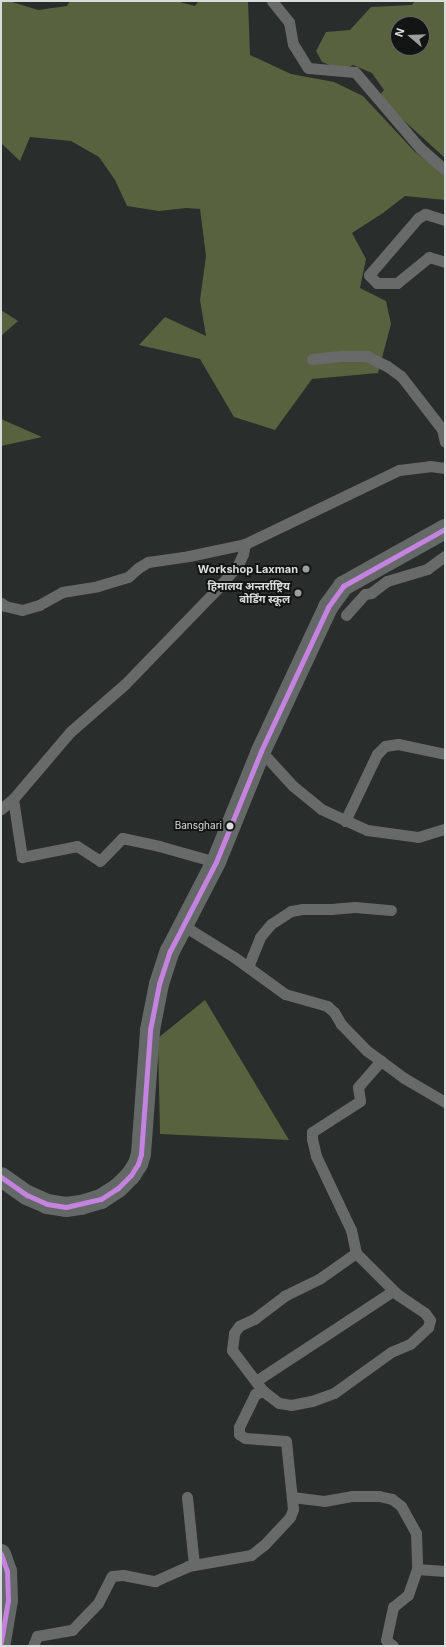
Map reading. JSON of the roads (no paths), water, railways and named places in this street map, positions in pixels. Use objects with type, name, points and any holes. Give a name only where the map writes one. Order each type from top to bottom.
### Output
[{"type":"highway","points":[[1,1177],[27,1195],[47,1204],[66,1207],[81,1205],[100,1199],[118,1188],[138,1164],[141,1154],[150,1030],[159,984],[170,951],[216,862],[260,751],[328,607],[343,586],[445,529]]},
{"type":"highway","points":[[1,1554],[7,1571],[8,1600],[1,1642]]},
{"type":"street","points":[[272,1],[289,22],[293,44],[308,68],[355,72],[420,148],[445,170]]},
{"type":"street","points":[[445,220],[425,214],[418,218],[369,275],[377,283],[397,283],[429,257],[445,262]]},
{"type":"street","points":[[312,360],[343,356],[367,356],[387,366],[401,376],[442,429],[445,442]]},
{"type":"street","points":[[1,604],[22,610],[39,605],[62,592],[98,586],[128,577],[148,562],[189,556],[245,544],[399,470],[430,466],[445,468]]},
{"type":"street","points":[[1,809],[13,799],[70,732],[125,684],[217,589],[238,566],[244,554],[245,544]]},
{"type":"street","points":[[346,615],[365,594],[371,593],[387,581],[427,570],[445,556]]},
{"type":"street","points":[[345,821],[377,754],[385,746],[398,744],[445,754]]},
{"type":"street","points":[[260,751],[293,786],[321,810],[345,821],[367,830],[418,837],[445,830]]},
{"type":"street","points":[[13,799],[22,856],[77,846],[100,861],[122,838],[159,846],[216,862]]},
{"type":"street","points":[[248,967],[260,937],[271,924],[291,912],[302,909],[331,909],[355,906],[391,910]]},
{"type":"street","points":[[184,926],[248,967],[285,994],[331,1009],[351,1036],[381,1061],[423,1091],[445,1102]]},
{"type":"street","points":[[356,1253],[319,1279],[284,1296],[254,1319],[238,1326],[234,1333],[232,1350],[263,1391],[279,1403],[291,1405],[312,1401],[334,1393],[391,1352],[410,1344],[428,1327],[430,1320],[425,1313],[393,1291],[356,1253],[351,1230],[316,1156],[312,1138],[312,1132],[360,1101],[358,1087],[381,1061]]},
{"type":"street","points":[[256,1381],[393,1291]]},
{"type":"street","points":[[33,1646],[37,1636],[72,1630],[98,1603],[112,1576],[123,1575],[155,1581],[194,1565],[251,1555],[264,1545],[290,1517],[293,1509],[286,1441],[245,1438],[239,1434],[239,1427],[254,1394],[263,1391]]},
{"type":"street","points":[[292,1497],[324,1501],[352,1496],[379,1496],[392,1499],[401,1506],[416,1533],[417,1569],[408,1595],[393,1607],[386,1640],[393,1646]]},
{"type":"street","points":[[187,1498],[194,1565]]},
{"type":"street","points":[[417,1569],[445,1571]]},
{"type":"place","name":"Workshop Laxman","points":[[306,569]]},
{"type":"place","name":"हिमालय अन्तर्राष्ट्रिय बोर्डिंग स्कूल","points":[[298,593]]},
{"type":"place","name":"Bansghari","points":[[230,826]]}]
